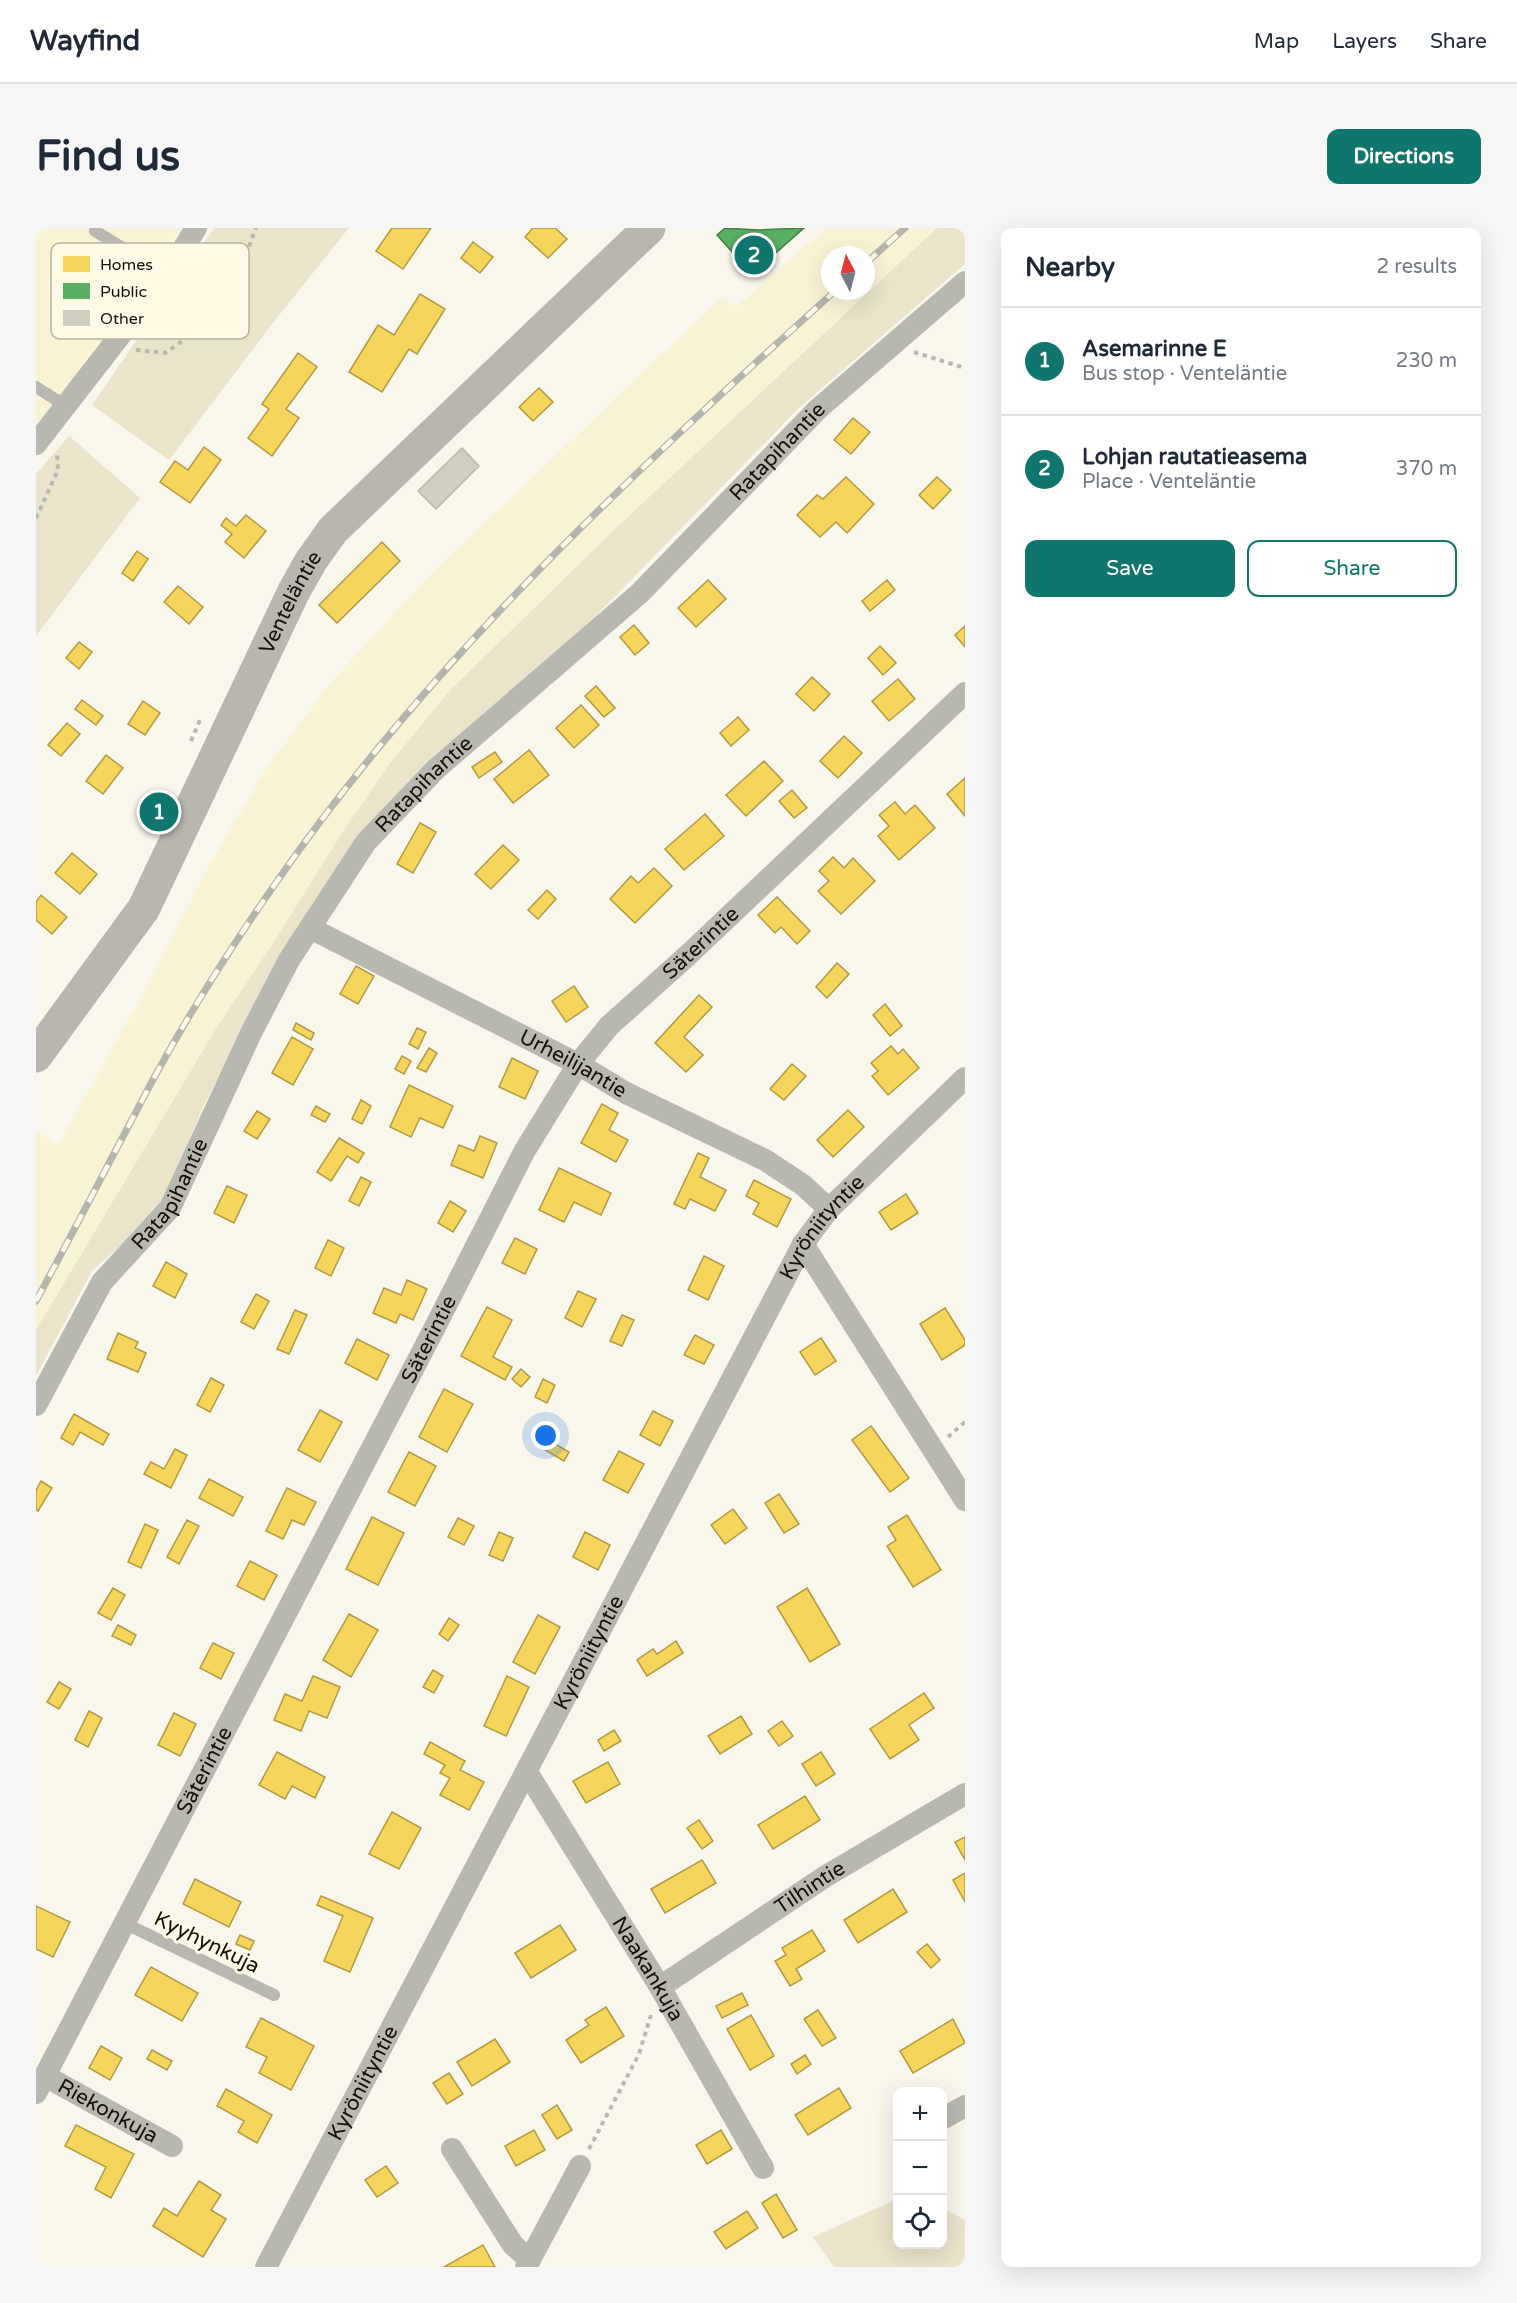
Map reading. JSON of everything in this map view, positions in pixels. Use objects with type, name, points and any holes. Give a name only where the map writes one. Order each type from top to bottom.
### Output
[{"type":"street","points":[[187,243],[196,228]]},
{"type":"street","name":"Venteläntie","points":[[36,1056],[144,908],[310,561],[333,530],[649,228]]},
{"type":"street","name":"Ratapihantie","points":[[36,1405],[102,1282],[170,1208],[251,1033],[289,960],[366,842],[436,769],[640,593],[818,408],[965,282]]},
{"type":"street","points":[[36,444],[118,339]]},
{"type":"street","name":"Säterintie","points":[[40,2084],[524,1152],[578,1064],[609,1026],[687,956],[965,693]]},
{"type":"street","name":"Urheilijantie","points":[[310,928],[578,1064],[626,1093],[765,1160],[803,1185],[830,1209]]},
{"type":"street","name":"Kyröniityntie","points":[[266,2267],[803,1244],[830,1209],[965,1078]]},
{"type":"street","points":[[803,1244],[965,1500]]},
{"type":"street","name":"Naakankuja","points":[[527,1772],[660,1987],[763,2168]]},
{"type":"street","name":"Tilhintie","points":[[660,1987],[826,1876],[965,1794]]},
{"type":"street","name":"Riekonkuja","points":[[40,2084],[172,2146]]},
{"type":"street","points":[[947,2116],[965,2106]]},
{"type":"street","points":[[452,2149],[513,2245],[527,2263],[580,2166]]},
{"type":"lane","points":[[95,231],[115,243]]},
{"type":"lane","points":[[36,387],[61,413]]},
{"type":"lane","name":"Kyyhynkuja","points":[[124,1923],[274,1995]]},
{"type":"path","points":[[249,246],[256,228]]},
{"type":"path","points":[[118,339],[138,352],[165,353],[185,339]]},
{"type":"path","points":[[891,345],[965,368]]},
{"type":"path","points":[[36,518],[58,470],[61,413]]},
{"type":"path","points":[[580,2166],[639,2054],[660,1987]]},
{"type":"shaded area","points":[[36,228],[181,228],[171,243],[51,243],[51,339],[107,339],[36,446]]},
{"type":"shaded area","points":[[214,228],[349,228],[272,324],[169,460],[92,405],[137,339],[249,339],[249,243],[204,243]]},
{"type":"shaded area","points":[[826,228],[937,228],[875,286],[875,246],[821,246],[821,300],[860,300],[614,530],[473,667],[451,689],[390,763],[217,1027],[36,1330],[36,1131],[58,1145],[139,1001],[210,864],[268,766],[333,680],[433,572],[722,297],[736,307]]},
{"type":"shaded area","points":[[937,228],[965,228],[965,264],[799,408],[593,619],[427,764],[266,984],[203,1107],[169,1188],[151,1218],[92,1271],[36,1376],[36,1330],[217,1027],[390,763],[451,689],[614,530],[860,300],[875,300],[875,286]]},
{"type":"shaded area","points":[[69,436],[140,498],[36,636],[36,474]]},
{"type":"shaded area","points":[[893,2201],[893,2249],[947,2249],[947,2210],[965,2220],[965,2267],[834,2267],[813,2237]]},
{"type":"building: Homes","points":[[392,228],[431,228],[403,269],[376,251]]},
{"type":"building: Homes","points":[[533,228],[555,228],[567,239],[548,258],[525,237]]},
{"type":"building: Homes","points":[[473,242],[493,257],[480,273],[461,258]]},
{"type":"building: Homes","points":[[420,294],[445,309],[417,354],[409,349],[382,392],[349,372],[378,325],[394,335]]},
{"type":"building: Homes","points":[[298,353],[317,367],[286,409],[299,418],[272,456],[248,438],[269,409],[262,404]]},
{"type":"building: Homes","points":[[539,388],[553,402],[533,421],[519,407]]},
{"type":"building: Homes","points":[[853,418],[870,432],[851,454],[834,440]]},
{"type":"building: Homes","points":[[204,447],[221,460],[190,503],[160,482],[175,461],[188,470]]},
{"type":"building: Homes","points":[[846,477],[874,504],[847,533],[836,522],[820,537],[797,515],[817,495],[823,499]]},
{"type":"building: Homes","points":[[937,477],[951,490],[933,509],[919,495]]},
{"type":"building: Homes","points":[[246,515],[266,531],[244,558],[225,542],[232,534],[221,525],[226,518],[236,526]]},
{"type":"building: Homes","points":[[382,542],[400,561],[337,623],[319,605]]},
{"type":"building: Homes","points":[[137,551],[148,559],[133,581],[122,573]]},
{"type":"building: Homes","points":[[708,580],[726,599],[696,627],[678,608]]},
{"type":"building: Homes","points":[[887,580],[895,590],[870,611],[862,601]]},
{"type":"building: Homes","points":[[178,586],[203,607],[189,624],[164,602]]},
{"type":"building: Homes","points":[[634,625],[649,643],[635,655],[620,637]]},
{"type":"building: Homes","points":[[965,626],[965,647],[955,635]]},
{"type":"building: Homes","points":[[79,642],[92,652],[79,669],[66,658]]},
{"type":"building: Homes","points":[[880,646],[896,663],[883,675],[868,658]]},
{"type":"building: Homes","points":[[812,677],[830,694],[814,711],[796,694]]},
{"type":"building: Homes","points":[[898,679],[915,699],[889,721],[872,701]]},
{"type":"building: Homes","points":[[596,686],[615,708],[604,717],[585,696]]},
{"type":"building: Homes","points":[[82,700],[103,716],[96,725],[75,709]]},
{"type":"building: Homes","points":[[143,701],[160,713],[145,735],[128,724]]},
{"type":"building: Homes","points":[[581,705],[599,725],[574,748],[556,728]]},
{"type":"building: Homes","points":[[738,717],[749,730],[731,746],[720,733]]},
{"type":"building: Homes","points":[[67,723],[80,734],[61,756],[48,745]]},
{"type":"building: Homes","points":[[844,736],[862,753],[838,778],[820,761]]},
{"type":"building: Homes","points":[[529,750],[549,775],[513,803],[494,779]]},
{"type":"building: Homes","points":[[495,752],[502,762],[479,778],[472,767]]},
{"type":"building: Homes","points":[[106,755],[123,768],[103,794],[86,781]]},
{"type":"building: Homes","points":[[764,761],[783,781],[746,816],[726,795]]},
{"type":"building: Homes","points":[[965,778],[965,816],[947,794]]},
{"type":"building: Homes","points":[[792,790],[807,808],[794,818],[779,801]]},
{"type":"building: Homes","points":[[895,802],[905,814],[915,805],[935,828],[899,860],[878,836],[889,826],[879,815]]},
{"type":"building: Homes","points":[[705,814],[724,836],[684,870],[665,849]]},
{"type":"building: Homes","points":[[420,823],[436,832],[413,873],[397,864]]},
{"type":"building: Homes","points":[[503,845],[519,860],[491,889],[475,874]]},
{"type":"building: Homes","points":[[72,853],[97,874],[80,894],[55,873]]},
{"type":"building: Homes","points":[[833,857],[844,868],[853,858],[875,881],[841,914],[818,891],[829,881],[819,871]]},
{"type":"building: Homes","points":[[654,868],[672,886],[635,923],[610,899],[631,876],[638,883]]},
{"type":"building: Homes","points":[[547,890],[556,899],[538,919],[528,910]]},
{"type":"building: Homes","points":[[41,895],[67,917],[52,934],[36,920],[36,902]]},
{"type":"building: Homes","points":[[777,897],[810,931],[797,944],[781,927],[775,933],[758,915]]},
{"type":"building: Homes","points":[[837,963],[849,974],[827,998],[816,987]]},
{"type":"building: Homes","points":[[356,966],[374,976],[358,1004],[340,994]]},
{"type":"building: Homes","points":[[574,986],[588,1007],[566,1022],[552,1001]]},
{"type":"building: Homes","points":[[699,995],[712,1007],[684,1037],[703,1055],[686,1072],[655,1043]]},
{"type":"building: Homes","points":[[885,1004],[902,1026],[890,1036],[873,1015]]},
{"type":"building: Homes","points":[[296,1023],[314,1033],[311,1040],[293,1030]]},
{"type":"building: Homes","points":[[417,1028],[426,1032],[418,1049],[409,1044]]},
{"type":"building: Homes","points":[[292,1037],[313,1049],[293,1085],[272,1073]]},
{"type":"building: Homes","points":[[891,1046],[898,1054],[903,1049],[919,1068],[888,1095],[872,1076],[878,1071],[871,1063]]},
{"type":"building: Homes","points":[[429,1048],[437,1053],[426,1072],[417,1068]]},
{"type":"building: Homes","points":[[402,1056],[411,1061],[404,1074],[395,1069]]},
{"type":"building: Homes","points":[[512,1058],[538,1071],[525,1099],[499,1087]]},
{"type":"building: Homes","points":[[792,1064],[806,1076],[784,1100],[770,1089]]},
{"type":"building: Homes","points":[[409,1085],[453,1106],[443,1128],[420,1118],[411,1137],[390,1127]]},
{"type":"building: Homes","points":[[361,1100],[371,1106],[362,1124],[352,1119]]},
{"type":"building: Homes","points":[[602,1104],[618,1113],[609,1130],[628,1140],[616,1162],[581,1143]]},
{"type":"building: Homes","points":[[316,1106],[330,1114],[325,1122],[311,1115]]},
{"type":"building: Homes","points":[[848,1110],[864,1127],[833,1157],[817,1140]]},
{"type":"building: Homes","points":[[257,1111],[270,1119],[257,1139],[244,1131]]},
{"type":"building: Homes","points":[[480,1136],[497,1143],[483,1178],[451,1165],[459,1145],[474,1151]]},
{"type":"building: Homes","points":[[339,1138],[364,1153],[358,1163],[347,1156],[331,1181],[317,1172]]},
{"type":"building: Homes","points":[[698,1153],[709,1158],[700,1177],[726,1190],[715,1211],[690,1199],[685,1209],[674,1204]]},
{"type":"building: Homes","points":[[559,1168],[611,1193],[601,1215],[574,1202],[564,1222],[539,1210]]},
{"type":"building: Homes","points":[[361,1177],[371,1182],[359,1206],[349,1201]]},
{"type":"building: Homes","points":[[754,1180],[791,1199],[777,1227],[753,1214],[759,1203],[746,1196]]},
{"type":"building: Homes","points":[[227,1186],[247,1195],[234,1223],[214,1213]]},
{"type":"building: Homes","points":[[906,1194],[918,1213],[891,1230],[879,1212]]},
{"type":"building: Homes","points":[[450,1201],[466,1211],[453,1232],[438,1223]]},
{"type":"building: Homes","points":[[515,1238],[537,1249],[525,1274],[502,1263]]},
{"type":"building: Homes","points":[[328,1240],[344,1248],[331,1276],[315,1268]]},
{"type":"building: Homes","points":[[704,1256],[724,1266],[708,1300],[688,1290]]},
{"type":"building: Homes","points":[[166,1262],[187,1274],[175,1298],[153,1286]]},
{"type":"building: Homes","points":[[407,1280],[427,1289],[413,1320],[400,1314],[396,1323],[373,1313],[384,1288],[401,1295]]},
{"type":"building: Homes","points":[[578,1291],[596,1299],[582,1327],[565,1318]]},
{"type":"building: Homes","points":[[256,1294],[269,1301],[254,1329],[241,1322]]},
{"type":"building: Homes","points":[[487,1307],[512,1320],[493,1357],[512,1367],[505,1380],[461,1356]]},
{"type":"building: Homes","points":[[945,1308],[965,1340],[965,1345],[942,1360],[920,1324]]},
{"type":"building: Homes","points":[[295,1310],[307,1315],[289,1354],[277,1349]]},
{"type":"building: Homes","points":[[622,1315],[634,1320],[622,1346],[610,1341]]},
{"type":"building: Homes","points":[[118,1333],[138,1342],[135,1348],[146,1353],[138,1372],[107,1359]]},
{"type":"building: Homes","points":[[695,1335],[714,1345],[704,1364],[684,1355]]},
{"type":"building: Homes","points":[[821,1338],[836,1361],[815,1375],[800,1352]]},
{"type":"building: Homes","points":[[357,1339],[389,1355],[377,1380],[345,1363]]},
{"type":"building: Homes","points":[[521,1369],[530,1377],[521,1387],[512,1379]]},
{"type":"building: Homes","points":[[211,1378],[224,1385],[210,1412],[197,1405]]},
{"type":"building: Homes","points":[[543,1379],[555,1385],[547,1403],[535,1397]]},
{"type":"building: Homes","points":[[444,1389],[473,1404],[447,1452],[419,1437]]},
{"type":"building: Homes","points":[[320,1410],[342,1422],[320,1462],[298,1450]]},
{"type":"building: Homes","points":[[653,1411],[673,1421],[660,1446],[640,1435]]},
{"type":"building: Homes","points":[[74,1414],[109,1434],[103,1445],[80,1432],[73,1445],[61,1438]]},
{"type":"building: Homes","points":[[871,1426],[909,1478],[890,1492],[852,1440]]},
{"type":"building: Homes","points":[[550,1441],[569,1452],[564,1461],[545,1450]]},
{"type":"building: Homes","points":[[175,1449],[187,1455],[171,1488],[144,1474],[151,1462],[164,1469]]},
{"type":"building: Homes","points":[[619,1451],[644,1464],[628,1493],[603,1480]]},
{"type":"building: Homes","points":[[409,1452],[436,1466],[415,1506],[388,1492]]},
{"type":"building: Homes","points":[[209,1479],[243,1497],[233,1516],[199,1498]]},
{"type":"building: Homes","points":[[41,1481],[52,1488],[38,1511],[36,1510],[36,1490]]},
{"type":"building: Homes","points":[[287,1488],[316,1502],[304,1525],[292,1520],[283,1539],[266,1531]]},
{"type":"building: Homes","points":[[779,1494],[799,1524],[784,1533],[765,1503]]},
{"type":"building: Homes","points":[[733,1509],[747,1528],[725,1544],[711,1525]]},
{"type":"building: Homes","points":[[907,1515],[941,1570],[913,1587],[887,1546],[896,1540],[888,1527]]},
{"type":"building: Homes","points":[[372,1517],[404,1533],[378,1585],[346,1569]]},
{"type":"building: Homes","points":[[458,1518],[474,1526],[464,1545],[448,1537]]},
{"type":"building: Homes","points":[[187,1520],[199,1526],[179,1564],[167,1557]]},
{"type":"building: Homes","points":[[145,1524],[158,1530],[141,1568],[128,1562]]},
{"type":"building: Homes","points":[[499,1532],[513,1538],[503,1561],[489,1555]]},
{"type":"building: Homes","points":[[585,1532],[610,1545],[598,1570],[573,1557]]},
{"type":"building: Homes","points":[[250,1561],[277,1575],[264,1600],[237,1586]]},
{"type":"building: Homes","points":[[113,1588],[125,1595],[111,1620],[98,1613]]},
{"type":"building: Homes","points":[[807,1588],[840,1644],[810,1662],[777,1607]]},
{"type":"building: Homes","points":[[349,1614],[378,1630],[351,1677],[323,1660]]},
{"type":"building: Homes","points":[[538,1615],[560,1627],[535,1674],[513,1662]]},
{"type":"building: Homes","points":[[449,1618],[459,1625],[448,1641],[439,1634]]},
{"type":"building: Homes","points":[[118,1625],[136,1635],[131,1645],[112,1636]]},
{"type":"building: Homes","points":[[676,1641],[683,1653],[647,1676],[637,1660],[653,1649],[657,1654]]},
{"type":"building: Homes","points":[[213,1643],[234,1653],[221,1679],[200,1668]]},
{"type":"building: Homes","points":[[433,1670],[443,1676],[434,1693],[423,1687]]},
{"type":"building: Homes","points":[[313,1676],[340,1687],[327,1718],[309,1711],[301,1731],[274,1720],[285,1694],[302,1701]]},
{"type":"building: Homes","points":[[507,1676],[529,1687],[506,1736],[484,1726]]},
{"type":"building: Homes","points":[[59,1682],[71,1689],[59,1709],[47,1702]]},
{"type":"building: Homes","points":[[924,1693],[934,1708],[909,1725],[919,1740],[890,1759],[870,1729]]},
{"type":"building: Homes","points":[[89,1711],[102,1718],[88,1747],[75,1740]]},
{"type":"building: Homes","points":[[174,1713],[196,1724],[180,1756],[158,1745]]},
{"type":"building: Homes","points":[[741,1716],[752,1734],[720,1754],[708,1736]]},
{"type":"building: Homes","points":[[782,1721],[793,1736],[779,1746],[768,1731]]},
{"type":"building: Homes","points":[[614,1730],[621,1741],[604,1751],[598,1740]]},
{"type":"building: Homes","points":[[430,1742],[465,1761],[460,1770],[484,1782],[469,1810],[440,1795],[450,1778],[440,1773],[445,1765],[424,1754]]},
{"type":"building: Homes","points":[[277,1752],[325,1777],[315,1798],[292,1786],[285,1799],[259,1785]]},
{"type":"building: Homes","points":[[821,1752],[835,1774],[816,1786],[802,1764]]},
{"type":"building: Homes","points":[[608,1762],[620,1784],[586,1803],[573,1781]]},
{"type":"building: Homes","points":[[805,1796],[820,1820],[773,1849],[758,1825]]},
{"type":"building: Homes","points":[[392,1812],[421,1828],[399,1869],[369,1854]]},
{"type":"building: Homes","points":[[699,1820],[713,1841],[702,1849],[687,1828]]},
{"type":"building: Homes","points":[[965,1837],[965,1860],[955,1842]]},
{"type":"building: Homes","points":[[702,1860],[716,1883],[665,1913],[651,1889]]},
{"type":"building: Homes","points":[[965,1873],[965,1902],[953,1880]]},
{"type":"building: Homes","points":[[195,1879],[241,1902],[229,1927],[183,1904]]},
{"type":"building: Homes","points":[[893,1889],[907,1912],[858,1943],[844,1920]]},
{"type":"building: Homes","points":[[321,1896],[373,1918],[350,1972],[324,1961],[343,1916],[317,1905]]},
{"type":"building: Homes","points":[[36,1906],[70,1922],[53,1957],[36,1949]]},
{"type":"building: Homes","points":[[560,1925],[576,1950],[531,1978],[515,1953]]},
{"type":"building: Homes","points":[[812,1930],[825,1951],[796,1969],[802,1979],[790,1986],[775,1961],[786,1955],[782,1948]]},
{"type":"building: Homes","points":[[240,1935],[254,1941],[250,1950],[236,1944]]},
{"type":"building: Homes","points":[[927,1944],[940,1960],[931,1968],[917,1952]]},
{"type":"building: Homes","points":[[151,1967],[198,1993],[182,2021],[135,1995]]},
{"type":"building: Homes","points":[[742,1993],[748,2005],[722,2018],[716,2006]]},
{"type":"building: Homes","points":[[606,2007],[624,2036],[581,2063],[566,2040],[589,2025],[585,2020]]},
{"type":"building: Homes","points":[[818,2010],[836,2038],[822,2046],[804,2019]]},
{"type":"building: Homes","points":[[751,2015],[774,2056],[750,2070],[727,2029]]},
{"type":"building: Homes","points":[[261,2018],[314,2046],[291,2090],[259,2073],[267,2057],[246,2047]]},
{"type":"building: Homes","points":[[953,2019],[965,2043],[913,2073],[900,2051]]},
{"type":"building: Homes","points":[[495,2039],[510,2062],[472,2086],[457,2062]]},
{"type":"building: Homes","points":[[101,2046],[122,2058],[110,2080],[89,2068]]},
{"type":"building: Homes","points":[[152,2050],[172,2061],[167,2070],[147,2059]]},
{"type":"building: Homes","points":[[805,2055],[811,2064],[797,2074],[791,2064]]},
{"type":"building: Homes","points":[[449,2073],[463,2094],[447,2104],[433,2083]]},
{"type":"building: Homes","points":[[839,2088],[851,2108],[808,2135],[795,2115]]},
{"type":"building: Homes","points":[[226,2089],[272,2115],[257,2143],[238,2132],[244,2121],[217,2106]]},
{"type":"building: Homes","points":[[557,2105],[572,2130],[557,2139],[542,2115]]},
{"type":"building: Homes","points":[[76,2125],[134,2154],[111,2198],[95,2189],[106,2167],[65,2146]]},
{"type":"building: Homes","points":[[534,2130],[545,2150],[516,2166],[505,2146]]},
{"type":"building: Homes","points":[[721,2130],[732,2149],[707,2164],[696,2145]]},
{"type":"building: Homes","points":[[386,2166],[398,2183],[377,2197],[365,2180]]},
{"type":"building: Homes","points":[[199,2181],[221,2195],[211,2210],[226,2219],[203,2257],[153,2226],[164,2208],[177,2216]]},
{"type":"building: Homes","points":[[776,2194],[797,2230],[783,2238],[762,2203]]},
{"type":"building: Homes","points":[[747,2211],[758,2228],[726,2249],[714,2232]]},
{"type":"building: Homes","points":[[483,2245],[495,2267],[444,2267]]},
{"type":"building: Public","points":[[725,228],[757,230],[804,228],[752,274],[717,235]]},
{"type":"building: Other","points":[[462,448],[479,466],[436,509],[418,491]]},
{"type":"railway","points":[[875,255],[905,228]]},
{"type":"railway","points":[[36,1301],[155,1076],[199,1000],[263,901],[340,795],[471,641],[541,568],[686,427],[825,300]]},
{"type":"place","name":"Lohjan rautatieasema","points":[[754,255]]},
{"type":"place","name":"Asemarinne E","points":[[159,812]]}]
